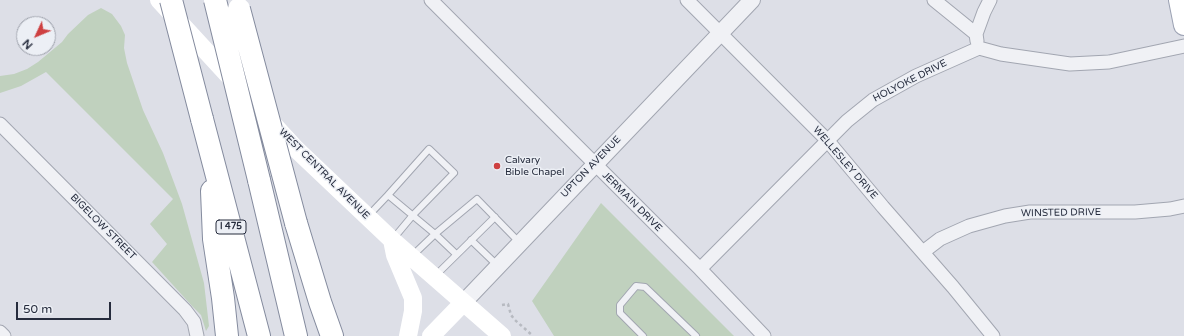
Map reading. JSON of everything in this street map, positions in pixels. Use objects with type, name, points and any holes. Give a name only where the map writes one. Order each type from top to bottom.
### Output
[{"type":"highway","name":"I 475","points":[[171,0],[259,336]]},
{"type":"highway","points":[[215,0],[260,180],[296,336]]},
{"type":"highway","points":[[238,5],[296,223],[332,336]]},
{"type":"highway","points":[[212,154],[214,239],[227,336]]},
{"type":"main road","name":"WEST CENTRAL AVENUE","points":[[159,0],[296,148],[392,240],[502,336]]},
{"type":"main road","points":[[1179,0],[1184,25]]},
{"type":"main road","points":[[392,240],[395,255],[413,298],[413,311],[408,336]]},
{"type":"main road","name":"UPTON AVENUE","points":[[431,336],[463,303]]},
{"type":"street","name":"JERMAIN DRIVE","points":[[431,0],[700,269],[764,336]]},
{"type":"street","name":"WELLESLEY DRIVE","points":[[687,0],[827,140],[993,336]]},
{"type":"street","name":"UPTON AVENUE","points":[[463,303],[752,0]]},
{"type":"street","points":[[934,0],[976,34]]},
{"type":"street","points":[[990,0],[976,34],[979,48],[1001,54],[1070,64],[1109,62],[1184,46]]},
{"type":"street","name":"HOLYOKE DRIVE","points":[[700,269],[827,140],[847,121],[873,100],[916,76],[979,48]]},
{"type":"street","name":"BIGELOW STREET","points":[[0,124],[185,310],[194,322],[197,336]]},
{"type":"street","name":"WINSTED DRIVE","points":[[923,252],[940,239],[969,226],[1005,216],[1030,212],[1135,212],[1170,209],[1184,206]]},
{"type":"street","points":[[0,332],[4,336]]},
{"type":"lane","points":[[367,217],[429,149],[454,173],[392,240]]},
{"type":"lane","points":[[388,195],[435,234],[456,254]]},
{"type":"lane","points":[[411,257],[435,234],[477,199],[520,242]]},
{"type":"lane","points":[[433,277],[495,217]]},
{"type":"lane","points":[[472,240],[498,266]]},
{"type":"lane","points":[[643,336],[620,313],[620,305],[636,286],[645,287],[696,336]]},
{"type":"path","points":[[502,305],[508,304],[511,315],[533,336]]},
{"type":"green space","points":[[101,8],[112,14],[121,26],[125,35],[124,48],[127,63],[143,110],[163,153],[182,204],[204,283],[209,326],[206,331],[201,315],[152,262],[167,244],[150,224],[173,199],[46,72],[21,86],[0,93],[0,76],[14,74],[27,69],[45,56],[56,56],[56,47],[88,15]]},
{"type":"green space","points":[[601,203],[734,336],[554,336],[532,301]]},
{"type":"place","name":"Calvary Bible Chapel","points":[[497,166]]}]
